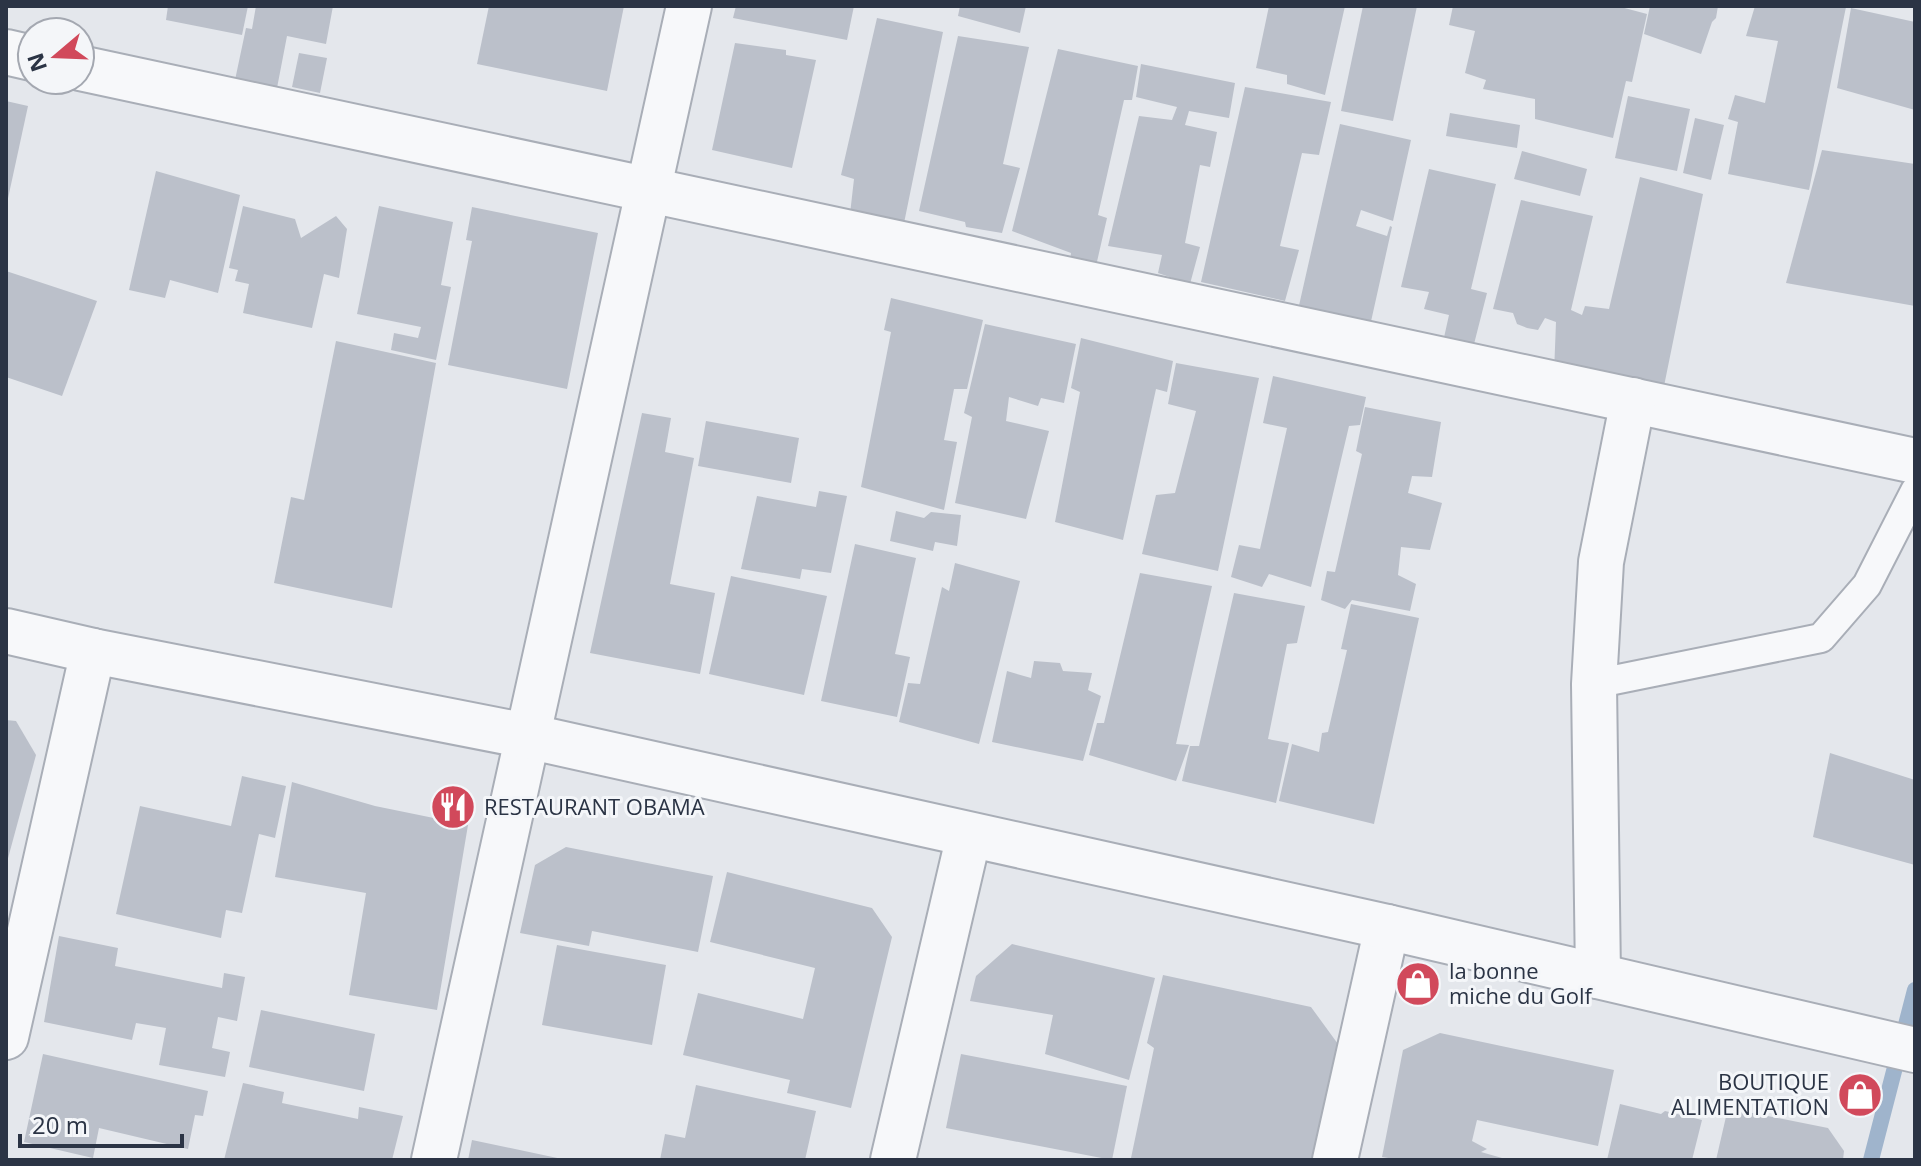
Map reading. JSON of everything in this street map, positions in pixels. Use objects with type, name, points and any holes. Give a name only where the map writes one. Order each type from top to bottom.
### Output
[{"type":"street","points":[[434,1160],[689,6]]},
{"type":"street","points":[[96,71],[1915,461]]},
{"type":"street","points":[[1598,976],[1594,684],[1601,562],[1633,400]]},
{"type":"street","points":[[6,631],[93,651],[527,736],[1387,927],[1915,1050]]},
{"type":"street","points":[[6,1037],[93,651]]},
{"type":"street","points":[[893,1160],[969,835]]},
{"type":"street","points":[[1335,1160],[1387,927]]},
{"type":"lane","points":[[1594,684],[1821,638],[1867,585],[1915,491]]},
{"type":"building","points":[[168,6],[248,6],[242,35],[166,20]]},
{"type":"building","points":[[256,6],[333,6],[326,44],[287,36],[277,88],[235,80],[246,28],[252,29]]},
{"type":"building","points":[[489,6],[624,6],[607,91],[477,64]]},
{"type":"building","points":[[736,6],[854,6],[847,40],[733,18]]},
{"type":"building","points":[[960,6],[1026,6],[1020,33],[958,16]]},
{"type":"building","points":[[1269,6],[1345,6],[1325,95],[1287,84],[1287,75],[1256,68]]},
{"type":"building","points":[[1363,6],[1417,6],[1393,121],[1341,111]]},
{"type":"building","points":[[1453,6],[1617,6],[1647,14],[1632,82],[1626,81],[1613,138],[1535,119],[1535,99],[1483,89],[1486,80],[1465,73],[1475,31],[1449,25]]},
{"type":"building","points":[[1650,6],[1718,6],[1701,54],[1644,34]]},
{"type":"building","points":[[1755,6],[1846,7],[1809,190],[1728,174],[1738,122],[1728,119],[1735,95],[1765,103],[1778,41],[1746,36]]},
{"type":"building","points":[[1851,8],[1915,22],[1915,110],[1837,88]]},
{"type":"building","points":[[877,18],[943,32],[903,228],[850,214],[854,179],[841,175]]},
{"type":"building","points":[[958,36],[1029,47],[1003,164],[1020,168],[1002,233],[966,227],[965,222],[919,211]]},
{"type":"building","points":[[735,43],[786,50],[786,55],[816,60],[792,168],[712,150]]},
{"type":"building","points":[[1058,49],[1138,66],[1132,100],[1124,100],[1098,215],[1107,218],[1096,266],[1070,262],[1071,253],[1012,231]]},
{"type":"building","points":[[299,53],[327,58],[320,93],[292,87]]},
{"type":"building","points":[[1141,64],[1235,83],[1229,118],[1189,111],[1185,125],[1217,132],[1210,167],[1200,165],[1185,243],[1200,247],[1190,284],[1158,273],[1162,255],[1108,246],[1139,116],[1172,120],[1177,107],[1136,97]]},
{"type":"building","points":[[1245,87],[1331,102],[1319,155],[1302,153],[1280,246],[1299,250],[1285,301],[1201,282]]},
{"type":"building","points":[[1628,96],[1690,109],[1677,171],[1615,158]]},
{"type":"building","points":[[6,101],[28,106],[7,203],[6,202]]},
{"type":"building","points":[[1450,113],[1520,125],[1517,148],[1446,136]]},
{"type":"building","points":[[1695,118],[1724,125],[1711,180],[1683,173]]},
{"type":"building","points":[[1340,124],[1411,140],[1393,221],[1361,210],[1356,226],[1387,236],[1392,227],[1370,326],[1298,310]]},
{"type":"building","points":[[1822,150],[1915,164],[1915,306],[1786,283]]},
{"type":"building","points":[[1522,151],[1587,169],[1580,196],[1514,179]]},
{"type":"building","points":[[1429,169],[1496,184],[1471,289],[1487,293],[1473,348],[1443,342],[1449,315],[1424,309],[1429,292],[1401,287]]},
{"type":"building","points":[[156,171],[240,195],[218,293],[170,280],[165,298],[129,290]]},
{"type":"building","points":[[1640,177],[1703,194],[1662,396],[1554,373],[1556,322],[1545,318],[1538,330],[1527,328],[1517,324],[1513,313],[1493,309],[1521,200],[1593,216],[1571,310],[1582,315],[1585,306],[1609,309]]},
{"type":"building","points":[[243,206],[295,219],[301,238],[336,216],[347,229],[339,278],[324,274],[312,328],[243,313],[249,284],[235,281],[238,270],[229,268]]},
{"type":"building","points":[[379,206],[453,222],[441,285],[451,287],[436,360],[391,350],[394,333],[418,338],[421,327],[357,314]]},
{"type":"building","points":[[472,207],[598,233],[567,389],[448,365],[472,241],[466,240]]},
{"type":"building","points":[[6,271],[97,301],[62,396],[6,377]]},
{"type":"building","points":[[891,298],[983,320],[967,389],[954,389],[944,440],[957,442],[944,510],[861,487],[891,332],[884,330]]},
{"type":"building","points":[[985,324],[1076,344],[1064,403],[1041,398],[1038,406],[1009,397],[1006,421],[1049,431],[1026,519],[955,503],[972,417],[964,413]]},
{"type":"building","points":[[1081,338],[1173,361],[1167,392],[1156,389],[1123,540],[1055,522],[1080,392],[1071,388]]},
{"type":"building","points":[[336,341],[436,363],[392,608],[274,583],[291,497],[304,500]]},
{"type":"building","points":[[1176,363],[1259,378],[1218,571],[1142,554],[1156,495],[1175,493],[1196,411],[1168,404]]},
{"type":"building","points":[[1273,376],[1366,397],[1360,425],[1349,426],[1311,587],[1269,574],[1262,587],[1231,577],[1239,545],[1260,549],[1287,428],[1263,423]]},
{"type":"building","points":[[1365,407],[1441,422],[1432,477],[1412,476],[1408,493],[1442,503],[1430,550],[1401,547],[1398,575],[1416,584],[1410,611],[1352,600],[1345,609],[1321,600],[1327,571],[1335,572],[1362,454],[1356,451]]},
{"type":"building","points":[[642,413],[671,418],[665,452],[694,458],[670,584],[715,593],[700,674],[590,653]]},
{"type":"building","points":[[706,421],[799,438],[791,483],[698,466]]},
{"type":"building","points":[[819,491],[847,496],[831,573],[802,569],[800,579],[741,569],[757,496],[816,507]]},
{"type":"building","points":[[896,511],[924,518],[931,512],[961,515],[957,546],[935,542],[933,551],[890,541]]},
{"type":"building","points":[[855,544],[916,558],[895,654],[910,657],[897,717],[821,701]]},
{"type":"building","points":[[955,563],[1020,581],[979,744],[899,722],[908,683],[920,684],[942,587],[949,591]]},
{"type":"building","points":[[1140,573],[1212,586],[1176,744],[1189,745],[1176,781],[1089,755],[1097,723],[1104,723]]},
{"type":"building","points":[[731,576],[827,596],[804,695],[709,674]]},
{"type":"building","points":[[1234,593],[1305,606],[1297,643],[1287,644],[1268,739],[1289,743],[1276,803],[1182,781],[1190,746],[1199,746]]},
{"type":"building","points":[[1351,604],[1419,618],[1374,824],[1279,801],[1292,744],[1319,752],[1322,733],[1328,732],[1347,650],[1341,649]]},
{"type":"building","points":[[1034,661],[1060,663],[1063,671],[1092,673],[1088,690],[1101,696],[1083,761],[992,742],[1007,671],[1031,678]]},
{"type":"building","points":[[6,720],[16,721],[36,755],[7,862]]},
{"type":"building","points":[[1830,753],[1915,780],[1915,865],[1813,837]]},
{"type":"building","points":[[242,776],[286,786],[275,838],[259,834],[242,913],[226,910],[221,938],[116,914],[140,806],[231,826]]},
{"type":"building","points":[[292,782],[375,806],[468,825],[437,1010],[349,995],[366,893],[275,877]]},
{"type":"building","points":[[566,847],[713,876],[698,952],[592,931],[589,946],[520,933],[535,865]]},
{"type":"building","points":[[727,872],[872,908],[892,937],[851,1108],[787,1093],[790,1080],[683,1055],[698,993],[803,1019],[815,968],[710,942]]},
{"type":"building","points":[[59,936],[118,948],[115,966],[222,988],[224,973],[245,977],[237,1021],[218,1017],[212,1048],[230,1052],[225,1077],[159,1065],[166,1028],[136,1023],[132,1040],[44,1022]]},
{"type":"building","points":[[1012,944],[1155,978],[1129,1080],[1045,1054],[1053,1015],[970,1001],[976,976]]},
{"type":"building","points":[[557,945],[666,965],[652,1045],[542,1025]]},
{"type":"building","points":[[1163,975],[1311,1007],[1338,1044],[1315,1160],[1131,1158],[1154,1048],[1147,1043]]},
{"type":"building","points":[[261,1010],[375,1034],[364,1091],[249,1067]]},
{"type":"building","points":[[1440,1033],[1614,1070],[1598,1146],[1477,1120],[1472,1141],[1487,1149],[1481,1152],[1509,1160],[1401,1160],[1382,1157],[1403,1050]]},
{"type":"building","points":[[43,1054],[208,1091],[203,1116],[195,1115],[188,1149],[99,1128],[93,1158],[24,1142]]},
{"type":"building","points":[[961,1054],[1127,1086],[1112,1160],[946,1128]]},
{"type":"building","points":[[243,1083],[284,1092],[282,1103],[358,1119],[359,1107],[403,1116],[392,1160],[224,1160]]},
{"type":"building","points":[[696,1085],[816,1111],[805,1160],[660,1160],[665,1134],[685,1138]]},
{"type":"building","points":[[1620,1104],[1702,1120],[1692,1160],[1607,1160]]},
{"type":"building","points":[[1728,1108],[1828,1128],[1844,1151],[1843,1160],[1716,1160]]},
{"type":"building","points":[[472,1140],[562,1159],[562,1160],[468,1160]]},
{"type":"waterway","points":[[1871,1160],[1915,990]]},
{"type":"place","name":"RESTAURANT OBAMA","points":[[453,807]]},
{"type":"place","name":"la bonne miche du Golf","points":[[1418,984]]},
{"type":"place","name":"BOUTIQUE ALIMENTATION","points":[[1860,1095]]}]
